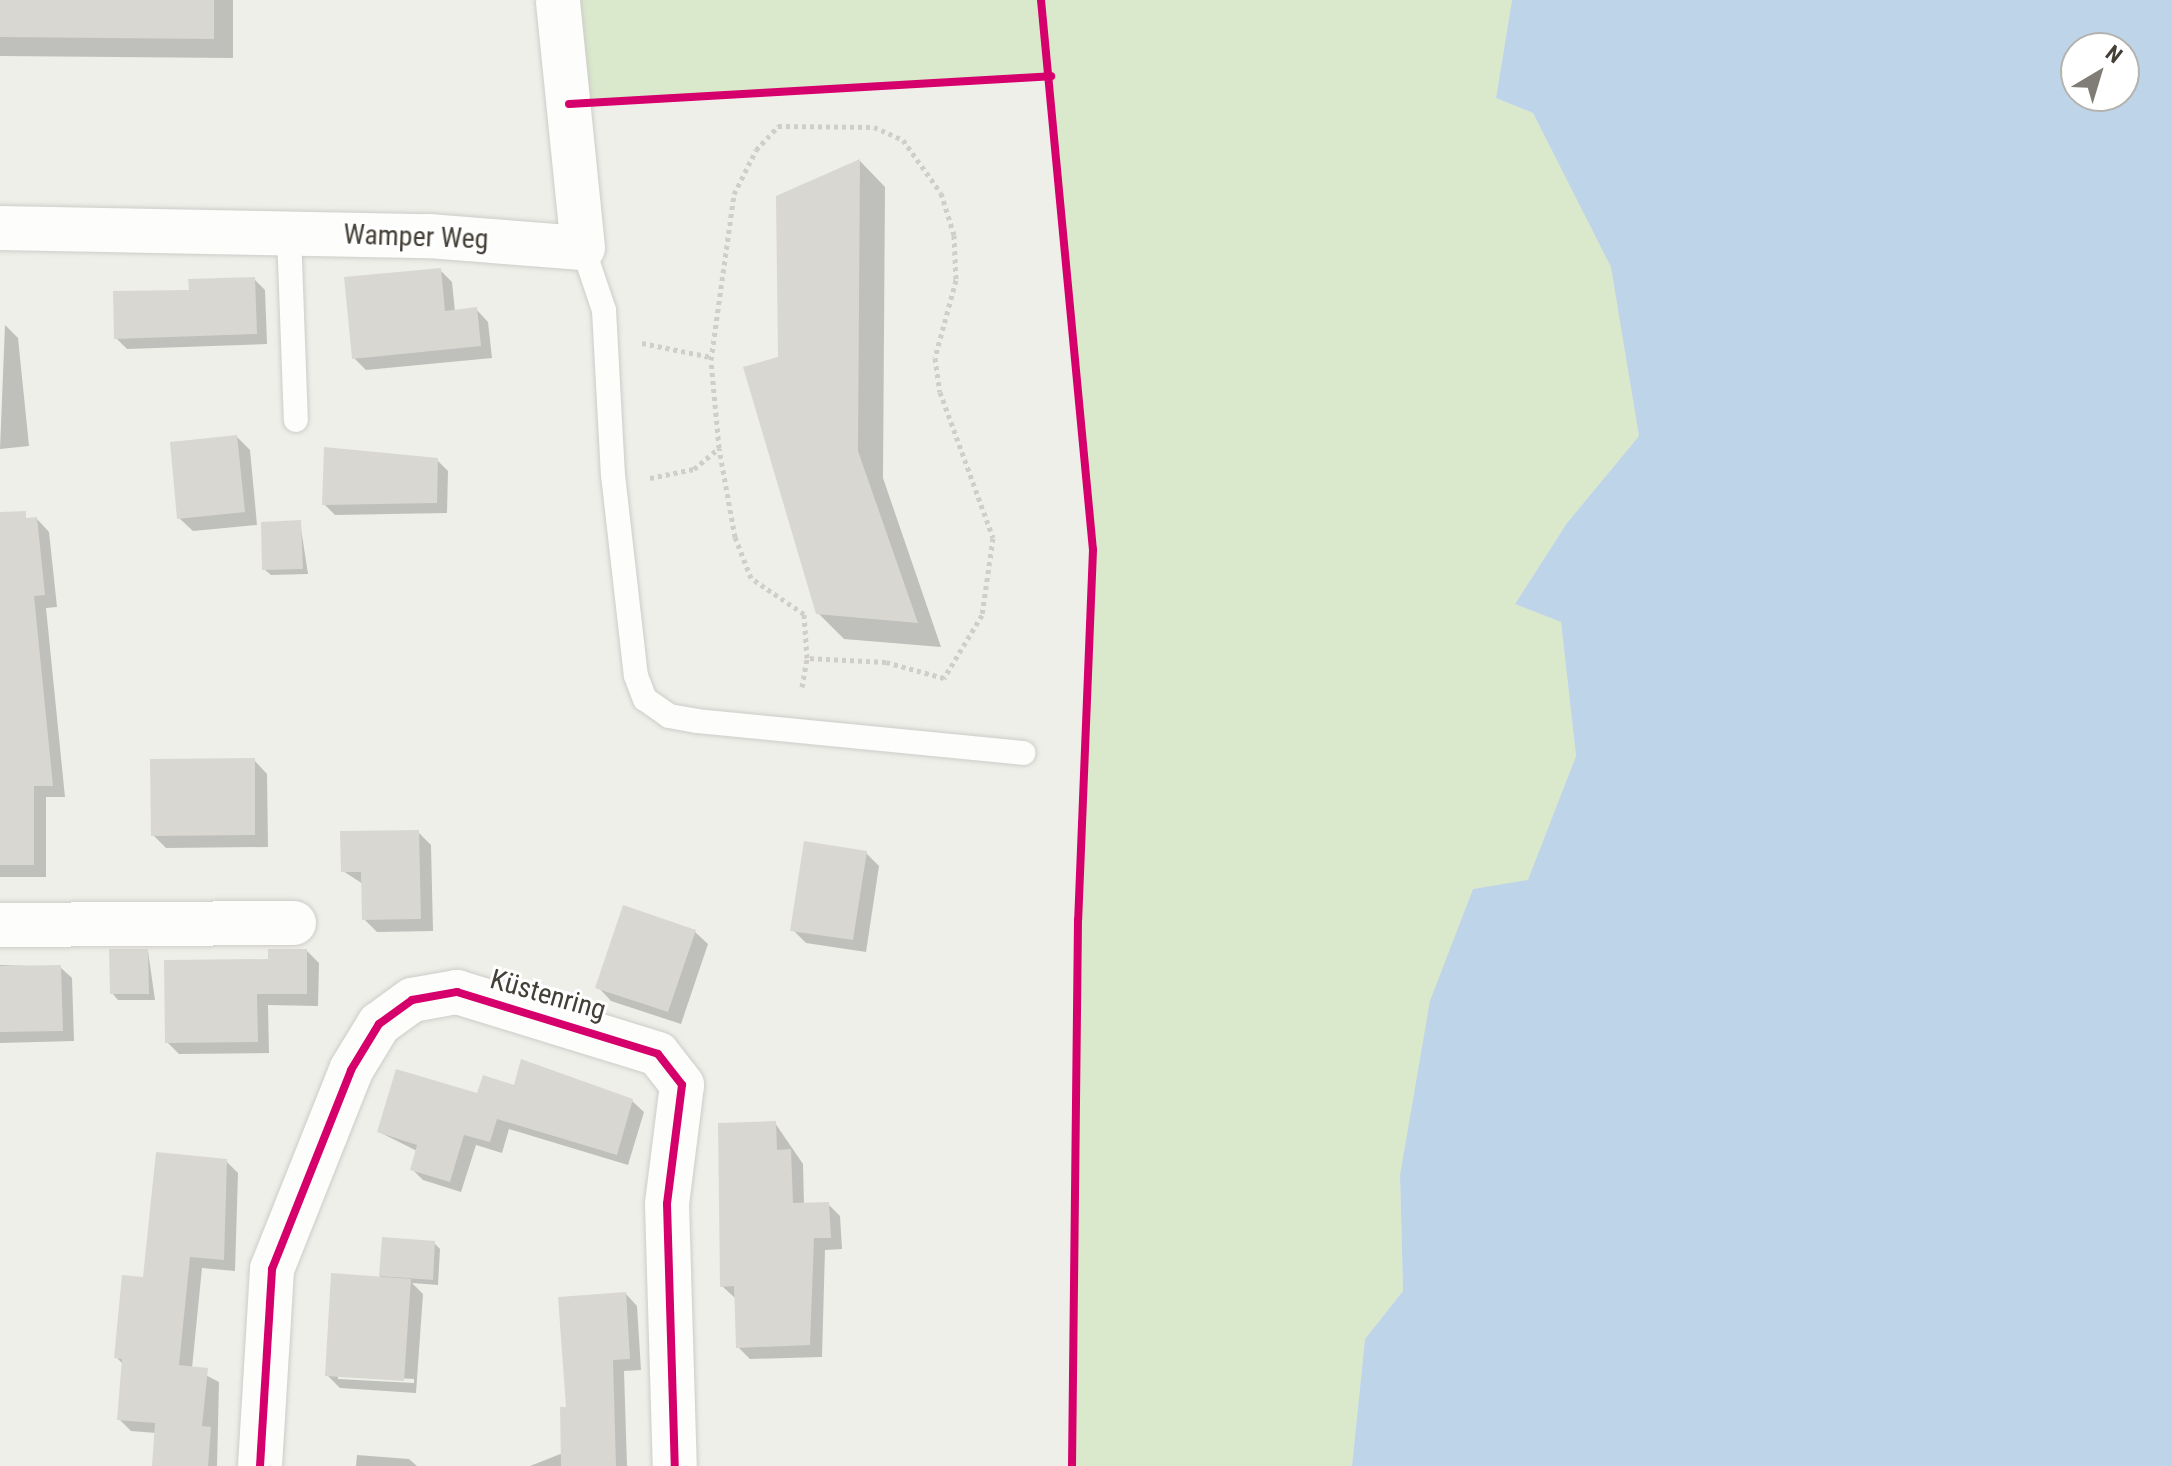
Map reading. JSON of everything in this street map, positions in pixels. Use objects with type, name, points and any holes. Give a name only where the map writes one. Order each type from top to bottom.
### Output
[{"type":"street","points":[[558,0],[583,248]]},
{"type":"street","name":"Wamper Weg","points":[[0,228],[289,233],[583,248]]},
{"type":"street","points":[[0,925],[294,923]]},
{"type":"street","name":"Küstenring","points":[[260,1466],[272,1269],[351,1070],[379,1024],[401,1008],[457,992],[658,1054],[682,1085],[667,1204],[675,1466]]},
{"type":"lane","points":[[289,233],[296,420]]},
{"type":"lane","points":[[583,248],[596,274],[607,340],[613,475],[636,676],[645,699],[669,716],[1023,753]]},
{"type":"path","points":[[802,687],[807,658],[804,614],[751,578],[735,537],[719,448],[711,357],[734,194],[756,150],[778,126],[874,127],[903,140],[941,193],[954,235],[956,280],[935,358],[951,430],[993,538],[990,588],[972,639],[944,678],[886,662],[807,658]]},
{"type":"path","points":[[607,340],[711,357]]},
{"type":"path","points":[[613,475],[669,480],[719,448]]},
{"type":"green space","points":[[558,0],[1512,0],[1496,98],[1533,113],[1612,267],[1639,436],[1567,523],[1515,604],[1561,622],[1576,756],[1528,881],[1473,889],[1431,1001],[1400,1175],[1403,1291],[1365,1339],[1352,1466],[1072,1466],[1078,920],[1093,550],[1051,77],[569,104]]},
{"type":"water","points":[[1512,0],[2172,0],[2172,1466],[1352,1466],[1365,1339],[1403,1291],[1400,1175],[1430,1001],[1473,889],[1528,880],[1576,756],[1561,622],[1515,604],[1567,523],[1639,436],[1611,267],[1533,113],[1496,98]]},
{"type":"building","points":[[0,0],[214,0],[214,39],[0,37]]},
{"type":"building","points":[[860,159],[858,451],[918,623],[816,614],[743,367],[778,357],[776,196]]},
{"type":"building","points":[[441,268],[445,311],[477,307],[481,346],[352,359],[344,277]]},
{"type":"building","points":[[255,277],[257,334],[114,339],[113,291],[189,290],[188,279]]},
{"type":"building","points":[[237,435],[245,512],[177,519],[170,442]]},
{"type":"building","points":[[324,447],[438,458],[437,503],[322,505]]},
{"type":"building","points":[[26,511],[26,518],[37,517],[45,595],[34,596],[53,786],[34,786],[34,865],[0,865],[0,512]]},
{"type":"building","points":[[301,520],[303,569],[262,570],[261,522]]},
{"type":"building","points":[[255,758],[255,835],[151,836],[150,759]]},
{"type":"building","points":[[419,830],[421,919],[362,920],[361,872],[341,872],[340,831]]},
{"type":"building","points":[[804,841],[867,851],[853,940],[790,931]]},
{"type":"building","points":[[623,905],[696,930],[668,1012],[595,988]]},
{"type":"building","points":[[109,949],[148,949],[149,994],[110,994]]},
{"type":"building","points":[[268,949],[307,949],[307,994],[257,994],[258,1042],[165,1043],[164,960],[268,959]]},
{"type":"building","points":[[61,965],[63,1031],[0,1032],[0,966]]},
{"type":"building","points":[[521,1059],[633,1099],[617,1155],[497,1119],[490,1142],[464,1135],[450,1182],[410,1170],[417,1145],[377,1132],[396,1069],[477,1093],[483,1075],[514,1085]]},
{"type":"building","points":[[776,1121],[777,1150],[791,1149],[793,1203],[829,1202],[831,1238],[814,1238],[810,1345],[736,1348],[734,1286],[720,1287],[718,1123]]},
{"type":"building","points":[[156,1152],[227,1159],[224,1260],[190,1257],[179,1365],[208,1368],[202,1426],[211,1427],[208,1466],[152,1466],[155,1423],[117,1420],[122,1359],[114,1358],[122,1275],[143,1277]]},
{"type":"building","points":[[382,1237],[435,1241],[433,1280],[379,1276]]},
{"type":"building","points":[[331,1273],[411,1279],[404,1381],[325,1376]]},
{"type":"building","points":[[626,1292],[630,1359],[613,1360],[616,1466],[561,1466],[560,1407],[566,1407],[558,1297]]},
{"type":"cycle path","points":[[1041,0],[1093,550],[1078,920],[1072,1466]]},
{"type":"cycle path","points":[[569,104],[1051,76]]},
{"type":"cycle path","points":[[260,1466],[272,1269],[351,1070],[379,1024],[412,1000],[457,992],[658,1054],[682,1085],[667,1204],[675,1466]]}]
